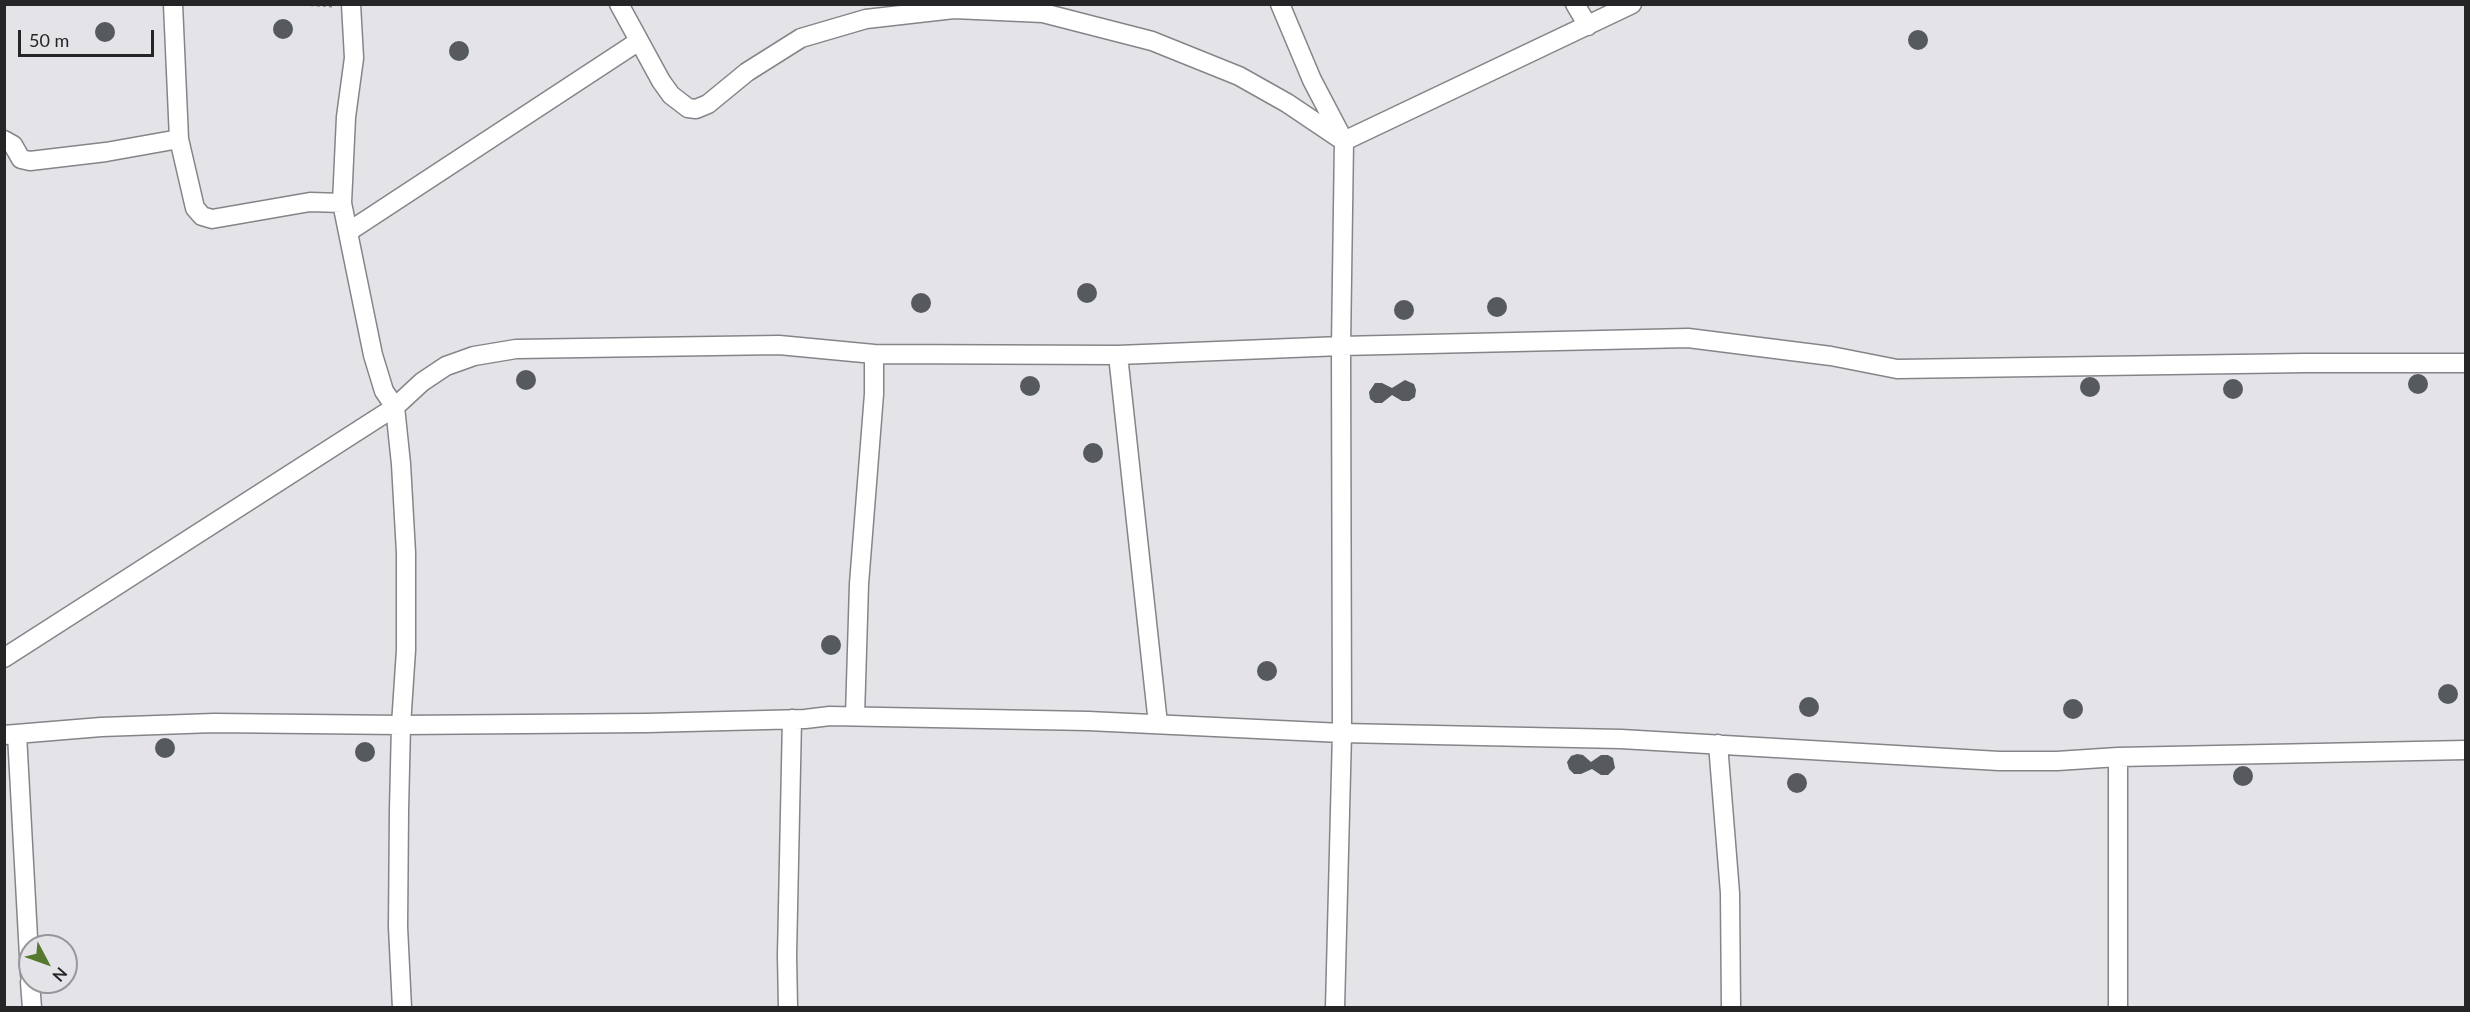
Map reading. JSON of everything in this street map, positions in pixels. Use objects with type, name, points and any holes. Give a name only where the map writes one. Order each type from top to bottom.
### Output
[{"type":"street","points":[[173,4],[179,139],[195,208],[202,216],[212,219],[310,202],[342,203]]},
{"type":"street","points":[[619,4],[671,95],[688,108],[696,109],[708,105],[747,72],[801,38],[866,19],[954,9],[1043,13],[1152,41],[1239,76],[1287,102],[1344,141]]},
{"type":"street","points":[[1280,4],[1312,80],[1344,141],[1341,346],[1342,734],[1335,1008]]},
{"type":"street","points":[[1575,4],[1588,26]]},
{"type":"street","points":[[1344,141],[1632,4]]},
{"type":"street","points":[[351,5],[354,58],[346,117],[342,203],[373,355],[384,391],[395,407],[406,553],[406,650],[401,725],[398,927],[402,1008]]},
{"type":"street","points":[[348,232],[639,41]]},
{"type":"street","points":[[4,140],[12,145],[21,159],[30,161],[106,152],[179,139]]},
{"type":"street","points":[[4,658],[395,407],[422,381],[446,366],[474,356],[516,349],[779,345],[874,354],[1118,355],[1341,346],[1688,338],[1831,356],[1897,369],[2466,363]]},
{"type":"street","points":[[855,716],[859,584],[874,394],[874,354]]},
{"type":"street","points":[[1118,355],[1158,724]]},
{"type":"street","points":[[27,934],[11,735],[101,727],[214,723],[401,725],[855,716],[1158,724],[1342,734],[1621,739],[1999,761],[2466,750]]},
{"type":"street","points":[[788,1008],[792,719]]},
{"type":"street","points":[[1718,744],[1730,893],[1731,1008]]},
{"type":"street","points":[[2118,757],[2118,1008]]},
{"type":"path","points":[[299,4],[351,5]]},
{"type":"building","points":[[279,19],[287,19],[293,25],[293,33],[287,39],[279,39],[273,33],[273,25]]},
{"type":"building","points":[[101,22],[109,22],[115,28],[115,36],[109,42],[101,42],[95,36],[95,28]]},
{"type":"building","points":[[1914,30],[1922,30],[1928,36],[1928,44],[1922,50],[1914,50],[1908,44],[1908,36]]},
{"type":"building","points":[[455,41],[463,41],[469,47],[469,55],[463,61],[455,61],[449,55],[449,47]]},
{"type":"building","points":[[1083,283],[1091,283],[1097,289],[1097,297],[1091,303],[1083,303],[1077,297],[1077,289]]},
{"type":"building","points":[[917,293],[925,293],[931,299],[931,307],[925,313],[917,313],[911,307],[911,299]]},
{"type":"building","points":[[1493,297],[1501,297],[1507,303],[1507,311],[1501,317],[1493,317],[1487,311],[1487,303]]},
{"type":"building","points":[[1400,300],[1408,300],[1414,306],[1414,314],[1408,320],[1400,320],[1394,314],[1394,306]]},
{"type":"building","points":[[522,370],[530,370],[536,376],[536,384],[530,390],[522,390],[516,384],[516,376]]},
{"type":"building","points":[[2414,374],[2422,374],[2428,380],[2428,388],[2422,394],[2414,394],[2408,388],[2408,380]]},
{"type":"building","points":[[1026,376],[1034,376],[1040,382],[1040,390],[1034,396],[1026,396],[1020,390],[1020,382]]},
{"type":"building","points":[[2086,377],[2094,377],[2100,383],[2100,391],[2094,397],[2086,397],[2080,391],[2080,383]]},
{"type":"building","points":[[2229,379],[2237,379],[2243,385],[2243,393],[2237,399],[2229,399],[2223,393],[2223,385]]},
{"type":"building","points":[[1405,380],[1414,384],[1416,390],[1415,397],[1409,401],[1402,401],[1392,395],[1382,403],[1375,403],[1370,399],[1369,392],[1375,383],[1382,383],[1392,388]]},
{"type":"building","points":[[1089,443],[1097,443],[1103,449],[1103,457],[1097,463],[1089,463],[1083,457],[1083,449]]},
{"type":"building","points":[[827,635],[835,635],[841,641],[841,649],[835,655],[827,655],[821,649],[821,641]]},
{"type":"building","points":[[1263,661],[1271,661],[1277,667],[1277,675],[1271,681],[1263,681],[1257,675],[1257,667]]},
{"type":"building","points":[[2444,684],[2452,684],[2458,690],[2458,698],[2452,704],[2444,704],[2438,698],[2438,690]]},
{"type":"building","points":[[1805,697],[1813,697],[1819,703],[1819,711],[1813,717],[1805,717],[1799,711],[1799,703]]},
{"type":"building","points":[[2069,699],[2077,699],[2083,705],[2083,713],[2077,719],[2069,719],[2063,713],[2063,705]]},
{"type":"building","points":[[161,738],[169,738],[175,744],[175,752],[169,758],[161,758],[155,752],[155,744]]},
{"type":"building","points":[[361,742],[369,742],[375,748],[375,756],[369,762],[361,762],[355,756],[355,748]]},
{"type":"building","points":[[1583,755],[1591,762],[1601,755],[1608,755],[1613,758],[1615,768],[1608,775],[1601,775],[1592,769],[1581,774],[1574,774],[1567,762],[1571,756]]},
{"type":"building","points":[[2239,766],[2247,766],[2253,772],[2253,780],[2247,786],[2239,786],[2233,780],[2233,772]]},
{"type":"building","points":[[1793,773],[1801,773],[1807,779],[1807,787],[1801,793],[1793,793],[1787,787],[1787,779]]}]
